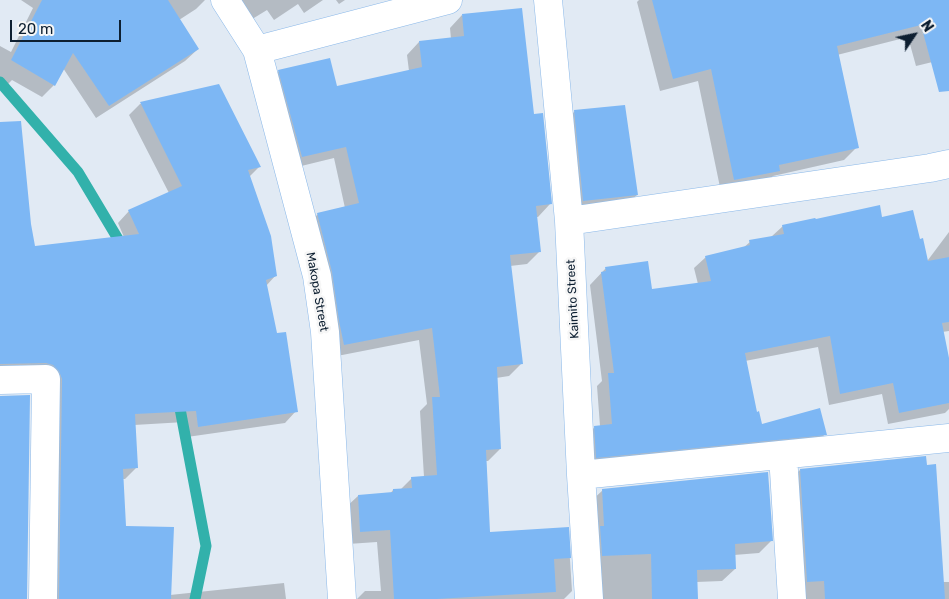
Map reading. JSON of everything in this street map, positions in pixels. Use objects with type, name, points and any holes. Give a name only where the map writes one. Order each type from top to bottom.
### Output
[{"type":"street","name":"Makopa Street","points":[[225,0],[257,50],[316,276],[325,332],[342,599]]},
{"type":"street","points":[[257,50],[448,0]]},
{"type":"street","name":"Kaimito Street","points":[[548,0],[569,221],[589,599]]},
{"type":"street","points":[[569,221],[949,164]]},
{"type":"street","points":[[0,380],[46,379],[43,599]]},
{"type":"street","points":[[581,475],[949,438]]},
{"type":"street","points":[[784,455],[792,599]]},
{"type":"building","points":[[42,0],[168,0],[199,49],[109,106],[73,53],[55,86],[11,60]]},
{"type":"building","points":[[652,0],[949,0],[949,91],[939,92],[921,25],[837,46],[859,148],[779,165],[780,171],[734,180],[711,69],[673,79]]},
{"type":"building","points":[[522,8],[534,114],[543,113],[552,204],[536,206],[541,252],[510,255],[523,364],[497,367],[501,449],[486,450],[490,532],[569,527],[571,558],[554,559],[556,592],[437,599],[394,599],[390,530],[360,532],[358,495],[393,492],[393,489],[412,488],[411,477],[437,475],[432,397],[440,397],[432,328],[344,345],[332,272],[317,213],[359,203],[346,147],[302,157],[278,70],[330,58],[337,86],[422,67],[419,41],[464,36],[462,14]]},
{"type":"building","points":[[219,84],[261,167],[248,170],[271,236],[277,276],[266,280],[277,333],[286,332],[298,412],[198,427],[196,411],[135,414],[138,468],[123,469],[126,526],[174,527],[171,599],[59,599],[62,379],[59,371],[53,365],[46,363],[0,364],[0,122],[21,121],[31,224],[35,246],[139,234],[128,210],[182,186],[140,102]]},
{"type":"building","points":[[625,105],[638,195],[583,201],[574,110]]},
{"type":"building","points":[[880,205],[882,217],[913,210],[920,239],[923,238],[928,261],[949,257],[949,322],[942,323],[949,358],[949,403],[899,413],[893,383],[840,394],[830,336],[745,353],[757,412],[759,411],[762,424],[820,408],[827,435],[596,458],[594,426],[612,424],[608,373],[614,373],[601,272],[606,271],[605,267],[648,261],[652,289],[711,281],[705,256],[750,245],[749,240],[784,234],[782,225]]},
{"type":"building","points":[[30,395],[27,599],[0,599],[0,396]]},
{"type":"building","points":[[926,456],[927,465],[936,464],[945,599],[825,599],[824,581],[807,582],[800,469]]},
{"type":"building","points":[[768,472],[773,541],[735,544],[736,569],[697,570],[698,599],[652,599],[651,554],[602,556],[600,526],[604,526],[602,489]]},
{"type":"waterway","points":[[0,82],[78,172],[124,249]]},
{"type":"waterway","points":[[178,398],[206,546],[195,599]]}]
